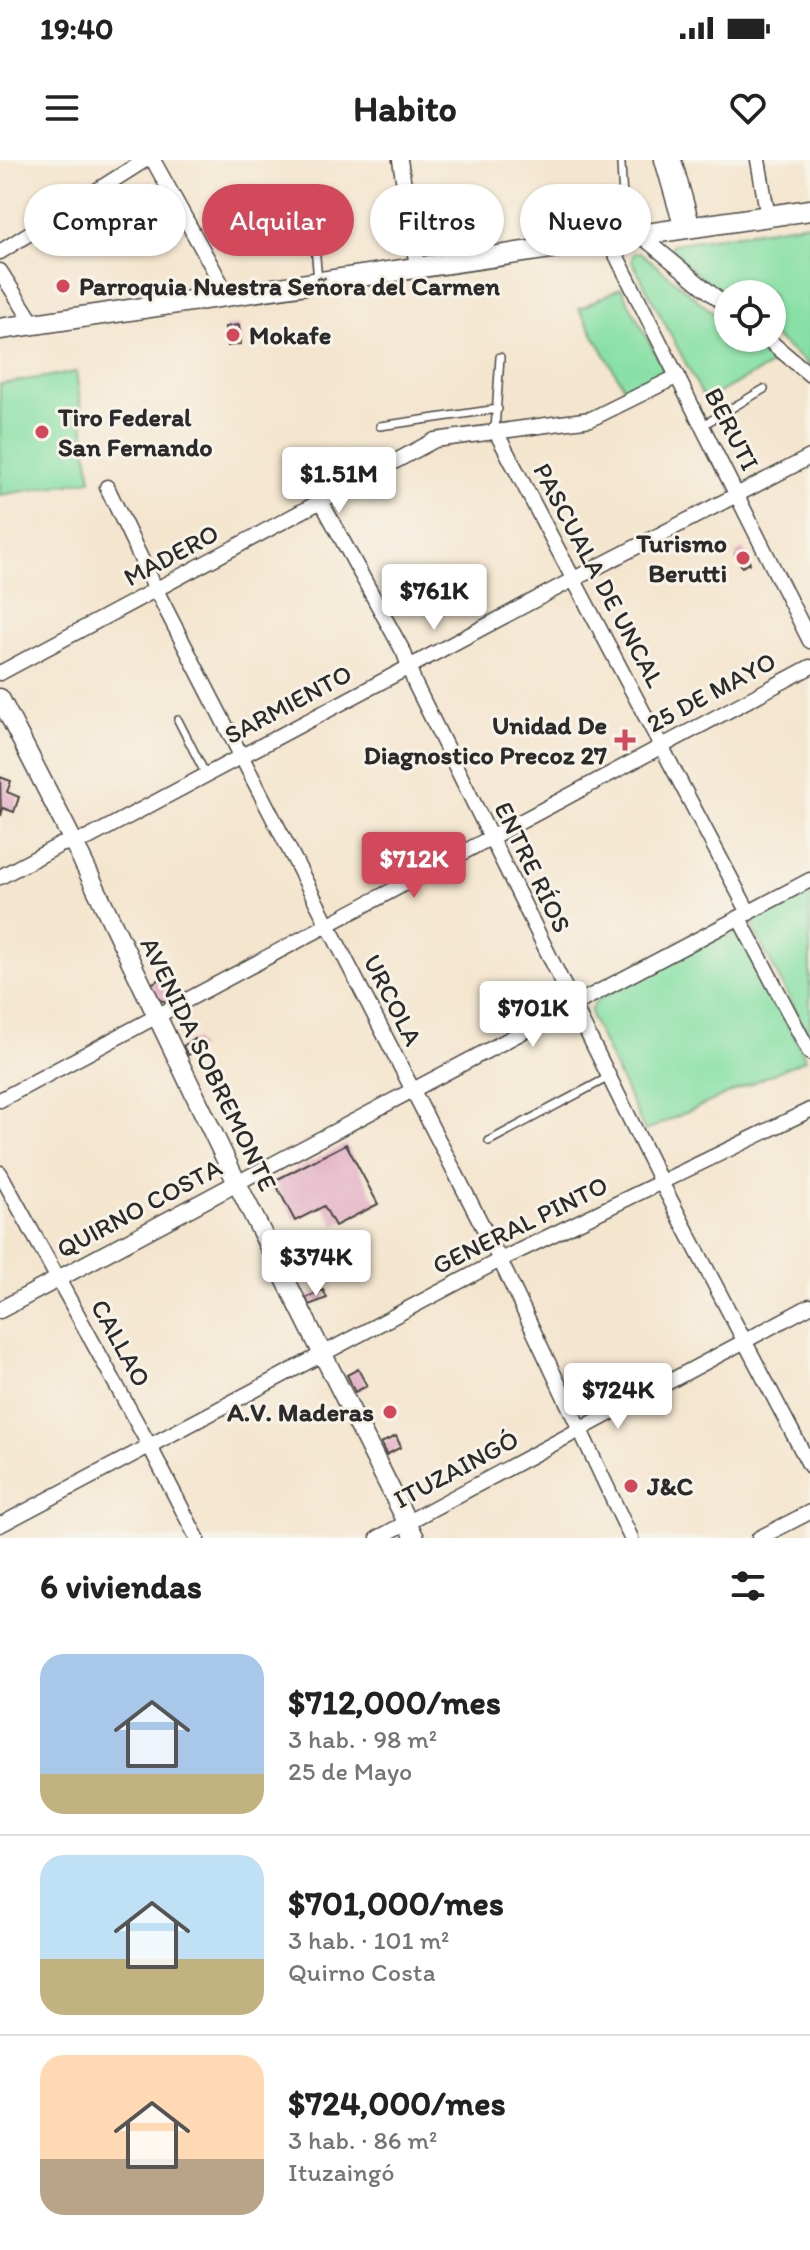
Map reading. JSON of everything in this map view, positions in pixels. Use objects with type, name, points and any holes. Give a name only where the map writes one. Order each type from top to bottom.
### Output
[{"type":"main road","points":[[651,233],[810,210]]},
{"type":"main road","points":[[0,329],[520,252]]},
{"type":"main road","name":"AVENIDA SOBREMONTE","points":[[0,698],[411,1530]]},
{"type":"street","points":[[0,252],[145,160]]},
{"type":"street","points":[[153,160],[227,294]]},
{"type":"street","points":[[400,160],[417,267]]},
{"type":"street","points":[[662,160],[688,228]]},
{"type":"street","points":[[674,160],[688,228]]},
{"type":"street","points":[[758,160],[768,217]]},
{"type":"street","points":[[651,255],[714,297]]},
{"type":"street","name":"BERUTI","points":[[632,256],[678,376],[810,641]]},
{"type":"street","points":[[0,271],[33,323]]},
{"type":"street","points":[[783,352],[810,375]]},
{"type":"street","name":"MADERO","points":[[0,673],[435,440],[591,419],[678,376]]},
{"type":"street","name":"PASCUALA DE UNCAL","points":[[495,430],[661,746],[810,1053]]},
{"type":"street","name":"SARMIENTO","points":[[0,877],[60,845],[88,838],[810,457]]},
{"type":"street","name":"URCOLA","points":[[107,487],[156,590],[500,1260],[631,1538]]},
{"type":"street","name":"ENTRE RÍOS","points":[[322,503],[409,667],[661,1182],[810,1466]]},
{"type":"street","name":"25 DE MAYO","points":[[0,1100],[810,667]]},
{"type":"street","name":"QUIRNO COSTA","points":[[0,1310],[810,880]]},
{"type":"street","name":"GENERAL PINTO","points":[[2,1527],[149,1445],[500,1260],[810,1110]]},
{"type":"street","name":"CALLAO","points":[[0,1173],[197,1538]]},
{"type":"street","name":"ITUZAINGÓ","points":[[378,1538],[411,1530],[581,1430],[810,1306]]},
{"type":"street","points":[[759,1538],[810,1512]]},
{"type":"lane","points":[[621,164],[622,184]]},
{"type":"lane","points":[[316,256],[318,281]]},
{"type":"lane","points":[[495,430],[500,357]]},
{"type":"lane","points":[[703,425],[764,389]]},
{"type":"lane","points":[[380,426],[498,409]]},
{"type":"lane","points":[[178,720],[206,775]]},
{"type":"lane","points":[[489,1141],[609,1077]]},
{"type":"green space","points":[[810,223],[810,366],[786,346],[786,280],[714,280],[714,288],[672,253],[673,244]]},
{"type":"green space","points":[[633,256],[645,256],[714,313],[714,352],[761,352],[775,363],[705,400],[632,261]]},
{"type":"green space","points":[[621,288],[664,370],[661,376],[627,393],[579,309]]},
{"type":"green space","name":"Tiro Federal San Fernando","points":[[76,372],[91,480],[0,495],[0,384]]},
{"type":"green space","points":[[810,885],[810,1038],[755,932],[753,919],[761,911]]},
{"type":"green space","points":[[735,932],[742,938],[806,1059],[645,1131],[592,1019],[591,1009],[597,1000],[726,933]]},
{"type":"building","name":"Mokafe","points":[[239,325],[241,344],[228,346],[225,327]]},
{"type":"building","name":"Turismo Berutti","points":[[743,549],[750,563],[742,567],[735,554]]},
{"type":"building","points":[[0,777],[11,781],[7,792],[19,797],[14,812],[3,808],[1,816]]},
{"type":"building","points":[[169,974],[181,997],[170,1003],[156,999],[149,985]]},
{"type":"building","points":[[195,1039],[200,1048],[188,1055],[183,1046]]},
{"type":"building","points":[[346,1144],[378,1204],[335,1226],[324,1206],[295,1221],[274,1181]]},
{"type":"building","points":[[323,1290],[327,1298],[309,1305],[306,1298]]},
{"type":"building","points":[[358,1369],[367,1386],[355,1392],[347,1375]]},
{"type":"building","points":[[396,1436],[401,1447],[386,1455],[381,1443]]},
{"type":"place","name":"Parroquia Nuestra Señora del Carmen","points":[[63,286]]},
{"type":"place","name":"Mokafe","points":[[233,335]]},
{"type":"place","name":"Tiro Federal San Fernando","points":[[42,432]]},
{"type":"place","name":"Turismo Berutti","points":[[743,558]]},
{"type":"place","name":"Unidad De Diagnostico Precoz 27","points":[[625,740]]},
{"type":"place","name":"A.V. Maderas","points":[[390,1412]]},
{"type":"place","name":"J&C","points":[[631,1486]]}]
